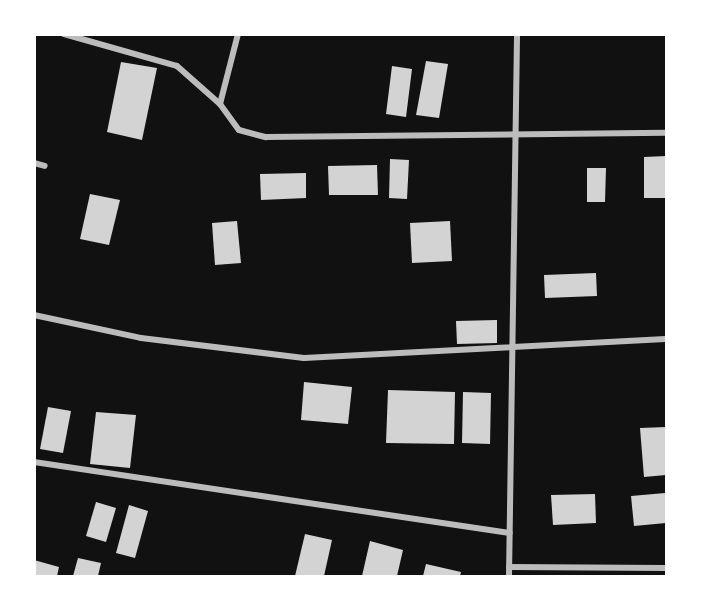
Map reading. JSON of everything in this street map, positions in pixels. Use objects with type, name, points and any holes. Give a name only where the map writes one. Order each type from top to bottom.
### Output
[{"type":"street","points":[[64,34],[177,66],[220,104],[239,130],[266,137],[666,133]]},
{"type":"street","points":[[220,104],[238,34]]},
{"type":"street","points":[[509,576],[517,34]]},
{"type":"street","points":[[34,163],[45,166]]},
{"type":"street","points":[[34,315],[141,339],[304,358],[513,349],[666,339]]},
{"type":"street","points":[[34,462],[510,533]]},
{"type":"street","points":[[509,567],[666,568]]},
{"type":"building","points":[[426,61],[448,64],[439,118],[416,115]]},
{"type":"building","points":[[121,62],[157,68],[142,140],[107,132]]},
{"type":"building","points":[[392,66],[412,69],[406,117],[386,114]]},
{"type":"building","points":[[666,156],[666,198],[644,198],[644,157]]},
{"type":"building","points":[[390,159],[409,160],[407,199],[389,198]]},
{"type":"building","points":[[377,165],[378,195],[329,195],[328,166]]},
{"type":"building","points":[[587,168],[606,168],[605,202],[587,202]]},
{"type":"building","points":[[306,173],[306,198],[261,200],[260,174]]},
{"type":"building","points":[[90,194],[120,200],[109,245],[80,239]]},
{"type":"building","points":[[237,221],[241,263],[215,265],[212,223]]},
{"type":"building","points":[[450,221],[452,261],[412,263],[410,223]]},
{"type":"building","points":[[596,273],[597,296],[545,298],[544,275]]},
{"type":"building","points":[[497,320],[497,343],[457,344],[456,321]]},
{"type":"building","points":[[304,382],[352,387],[348,424],[301,420]]},
{"type":"building","points":[[388,390],[455,392],[454,444],[386,443]]},
{"type":"building","points":[[463,392],[491,393],[490,444],[462,443]]},
{"type":"building","points":[[48,407],[71,411],[63,453],[40,449]]},
{"type":"building","points":[[96,412],[136,415],[130,468],[90,464]]},
{"type":"building","points":[[666,427],[666,475],[644,477],[640,428]]},
{"type":"building","points":[[665,493],[666,523],[634,526],[631,496]]},
{"type":"building","points":[[595,494],[596,523],[553,525],[551,495]]},
{"type":"building","points":[[96,502],[116,508],[106,542],[86,536]]},
{"type":"building","points":[[129,505],[148,511],[135,558],[116,553]]},
{"type":"building","points":[[305,534],[332,540],[324,576],[295,576]]},
{"type":"building","points":[[370,541],[403,550],[397,576],[362,576]]},
{"type":"building","points":[[78,558],[101,563],[98,576],[73,576]]},
{"type":"building","points":[[34,560],[59,567],[57,576],[34,576]]},
{"type":"building","points":[[426,564],[461,572],[460,576],[423,576]]}]
